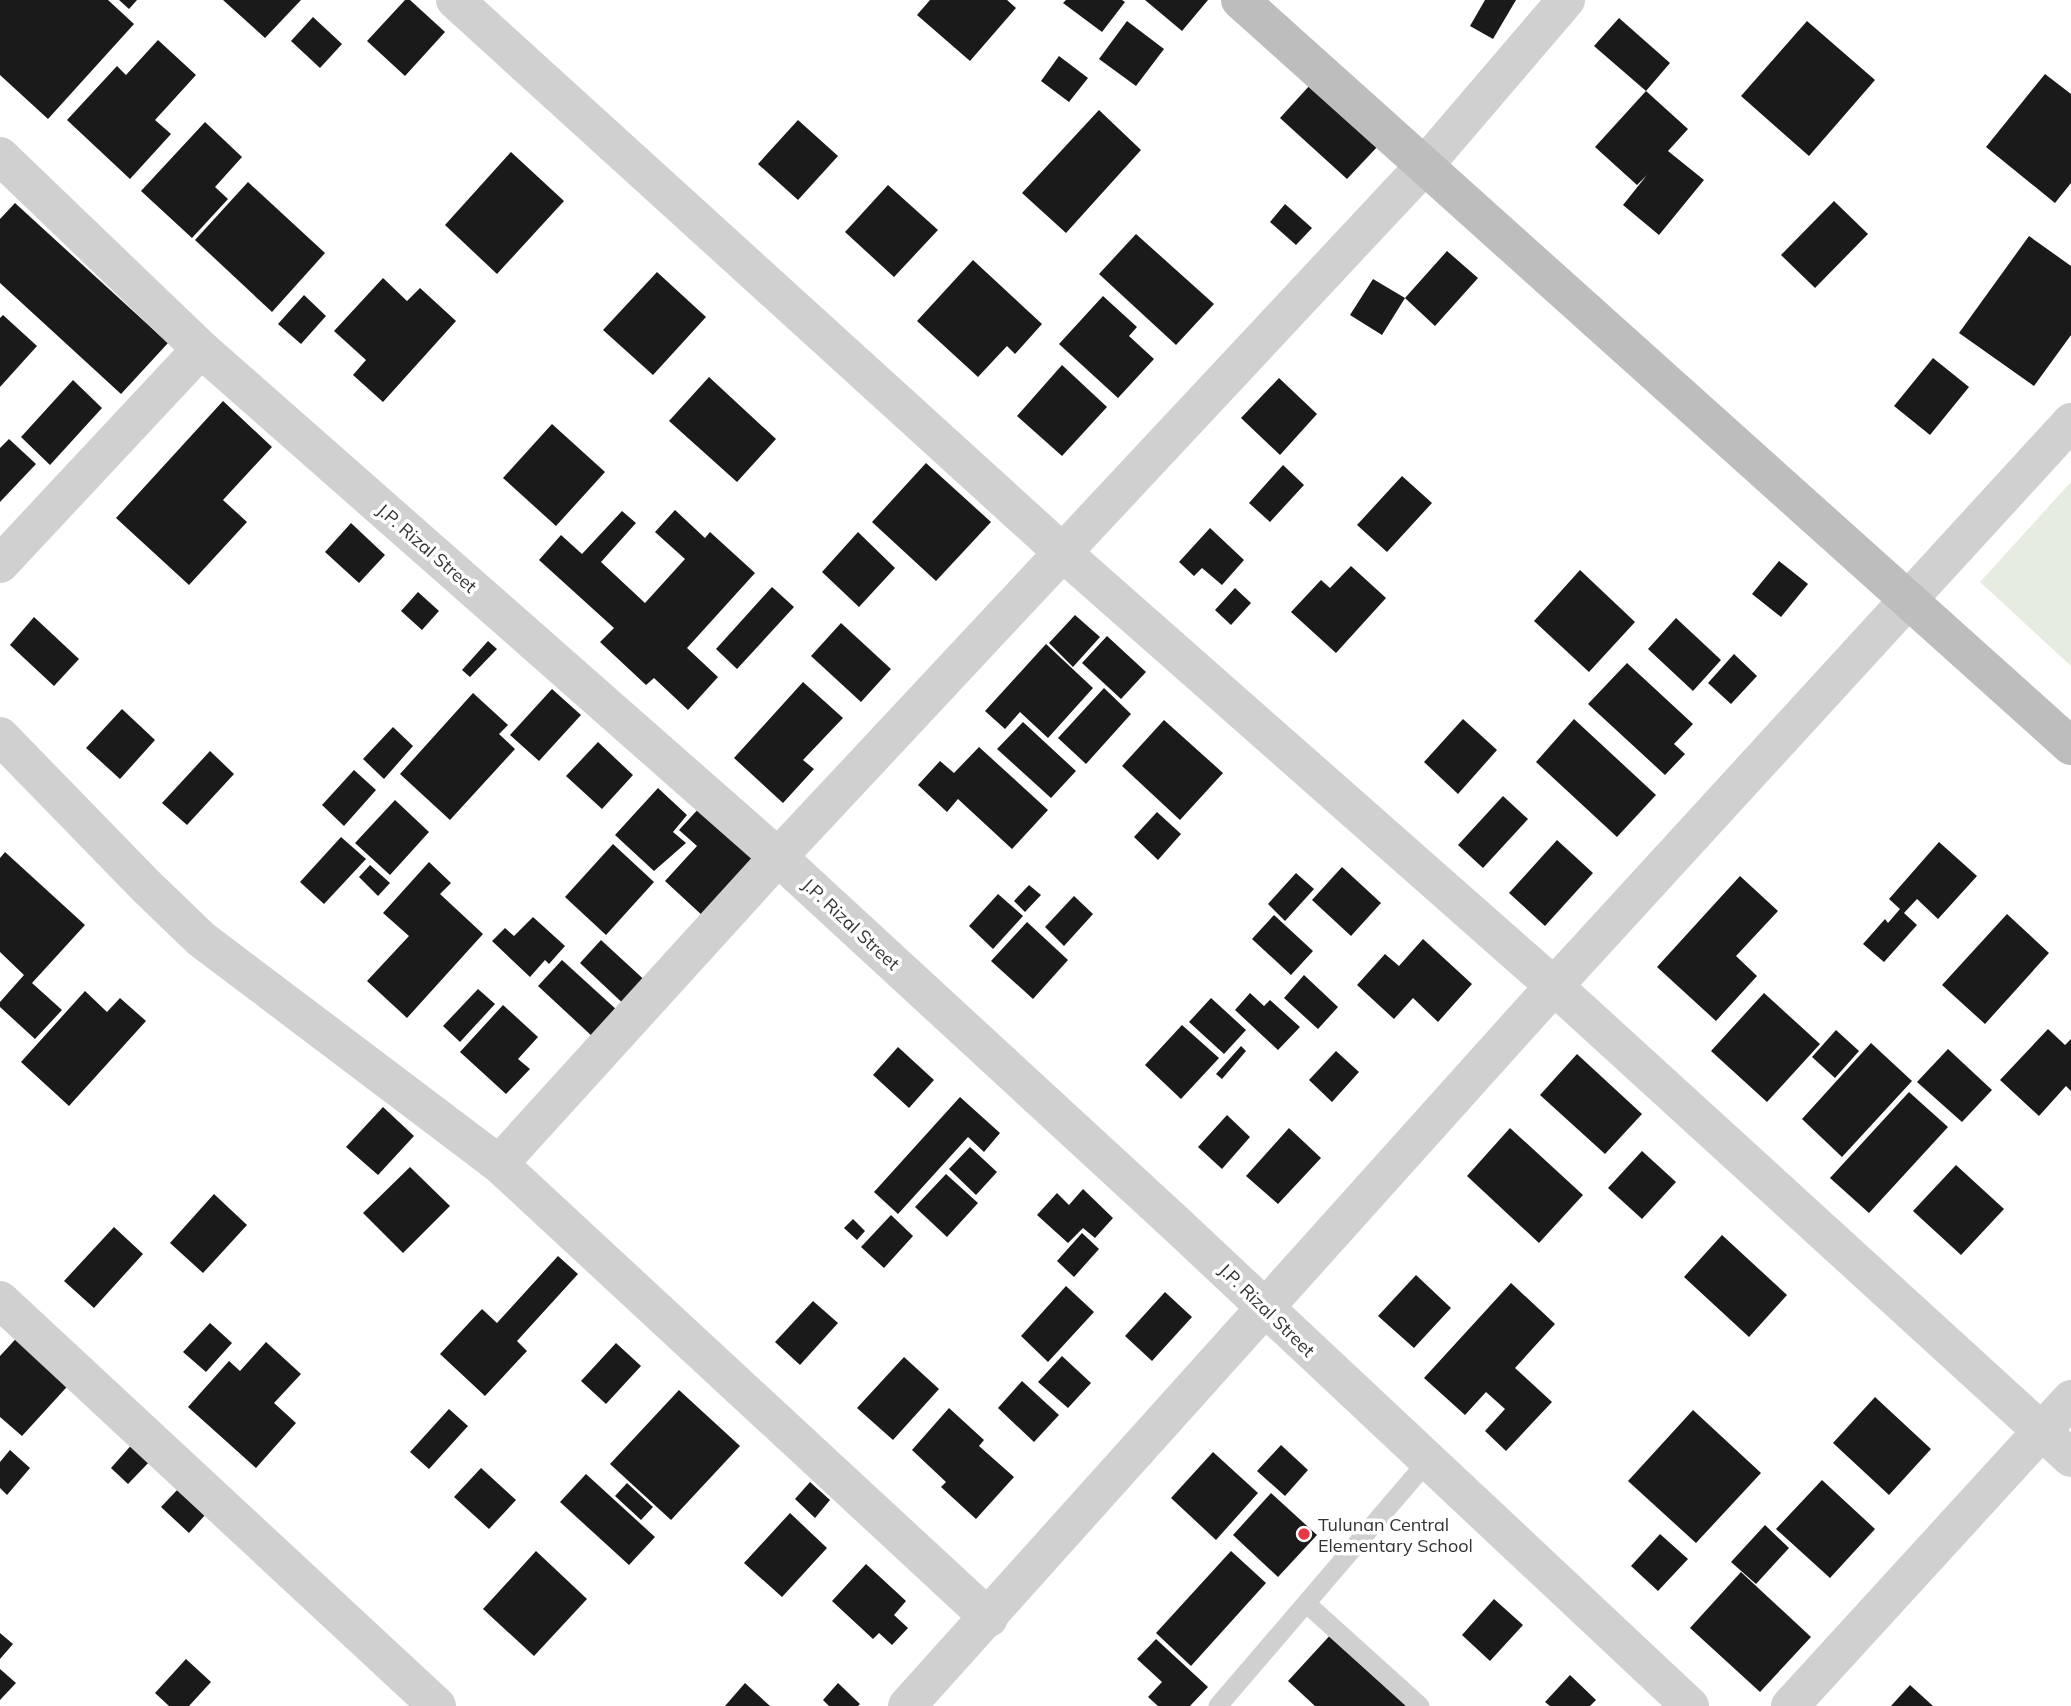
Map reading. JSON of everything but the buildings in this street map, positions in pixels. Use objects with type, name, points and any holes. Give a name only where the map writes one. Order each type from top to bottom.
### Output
[{"type":"main road","points":[[1240,0],[2071,746]]},
{"type":"street","points":[[455,0],[1062,552],[1554,986],[2071,1458]]},
{"type":"street","points":[[499,1164],[778,857],[1424,166],[1566,0]]},
{"type":"street","name":"J.P. Rizal Street","points":[[0,156],[201,349],[778,857],[1690,1706]]},
{"type":"street","points":[[0,564],[201,349]]},
{"type":"street","points":[[907,1706],[989,1618],[1264,1307],[1554,986],[2071,422]]},
{"type":"street","points":[[0,736],[201,939],[499,1164],[989,1618]]},
{"type":"street","points":[[0,1300],[437,1706]]},
{"type":"street","points":[[1790,1706],[2071,1399]]},
{"type":"lane","points":[[1218,1706],[1427,1462]]},
{"type":"lane","points":[[1307,1604],[1420,1706]]},
{"type":"shaded area","points":[[2071,482],[2071,666],[1980,582]]},
{"type":"place","name":"Tulunan Central Elementary School","points":[[1304,1534]]}]
